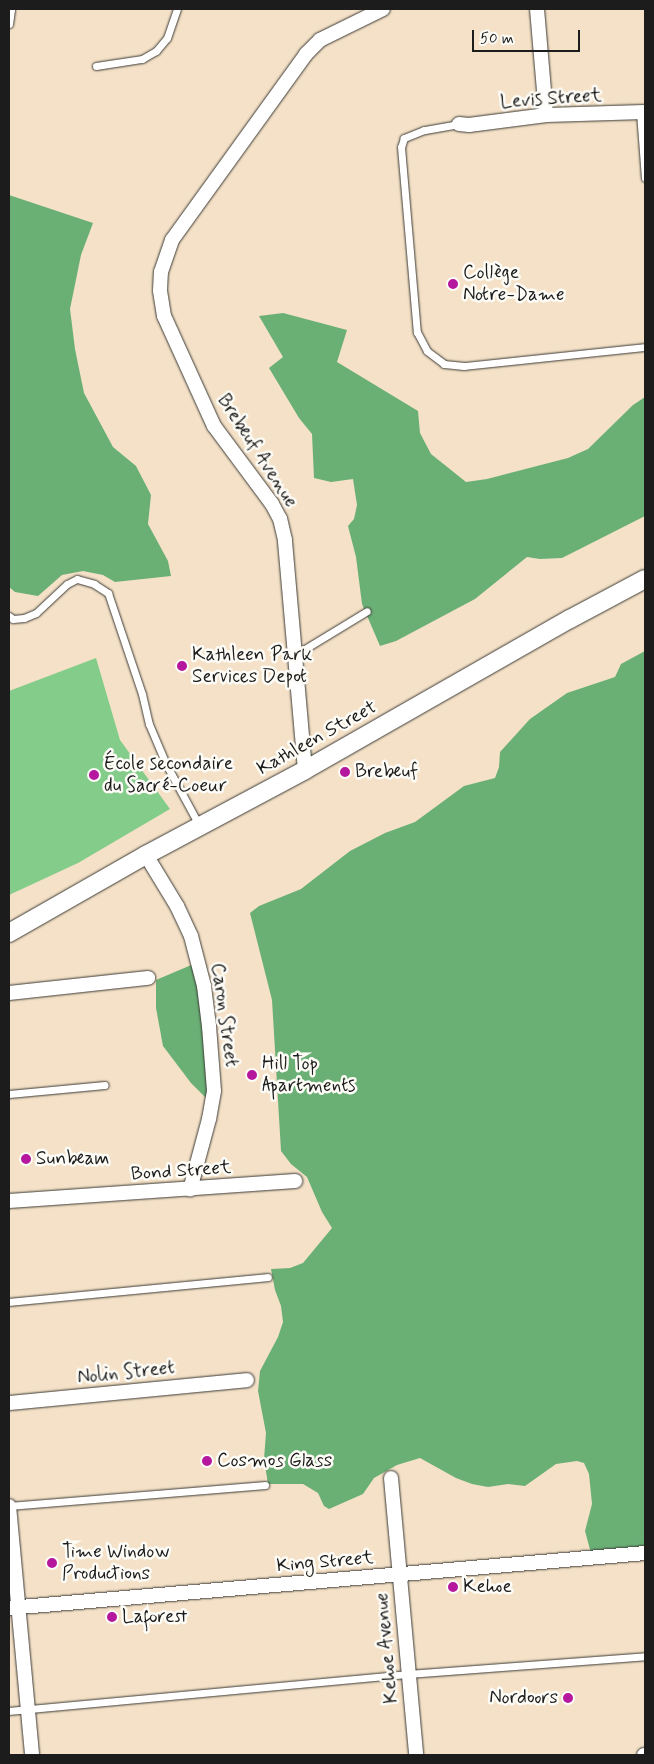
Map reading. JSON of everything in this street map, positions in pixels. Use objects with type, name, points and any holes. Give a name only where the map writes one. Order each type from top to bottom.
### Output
[{"type":"street","name":"Brebeuf Avenue","points":[[305,770],[285,540],[280,519],[210,418],[164,316],[160,290],[161,272],[172,240],[306,54],[320,40],[383,9]]},
{"type":"street","points":[[536,9],[546,114]]},
{"type":"street","name":"Levis Street","points":[[459,124],[470,125],[546,114],[643,112]]},
{"type":"street","name":"Kathleen Street","points":[[9,933],[146,855],[305,770],[570,619],[645,579]]},
{"type":"street","name":"Caron Street","points":[[146,855],[177,906],[191,936],[204,986],[214,1091],[209,1118],[190,1190]]},
{"type":"street","points":[[9,994],[148,978]]},
{"type":"street","name":"Bond Street","points":[[9,1200],[190,1190],[295,1181]]},
{"type":"street","name":"Nolin Street","points":[[9,1403],[248,1380]]},
{"type":"street","name":"Kehoe Avenue","points":[[391,1478],[416,1755]]},
{"type":"street","points":[[9,1506],[13,1608],[32,1755]]},
{"type":"street","name":"King Street","points":[[13,1608],[645,1553]]},
{"type":"lane","points":[[9,24],[11,9]]},
{"type":"lane","points":[[96,66],[142,59],[156,51],[167,38],[177,9]]},
{"type":"lane","points":[[643,112],[645,178]]},
{"type":"lane","points":[[459,124],[424,130],[404,138],[401,147],[417,332],[427,351],[444,364],[464,366],[645,347]]},
{"type":"lane","points":[[9,616],[13,619],[24,618],[36,613],[67,584],[77,579],[94,584],[108,593],[133,666],[149,724],[166,764],[199,826]]},
{"type":"lane","points":[[295,655],[367,611]]},
{"type":"lane","points":[[9,1094],[105,1085]]},
{"type":"lane","points":[[9,1302],[268,1277]]},
{"type":"lane","points":[[9,1506],[265,1485]]},
{"type":"lane","points":[[9,1711],[408,1674],[645,1656]]},
{"type":"green space","points":[[9,195],[93,223],[81,255],[70,309],[75,349],[84,393],[113,447],[136,466],[151,495],[148,524],[168,561],[171,576],[115,582],[103,575],[83,571],[62,575],[38,596],[15,592],[9,587]]},
{"type":"green space","points":[[283,313],[347,330],[337,362],[418,411],[420,433],[431,454],[466,482],[487,479],[568,458],[588,449],[633,405],[645,397],[645,516],[562,558],[540,559],[527,557],[475,599],[396,641],[380,646],[362,604],[356,557],[348,526],[354,519],[357,505],[353,479],[331,482],[314,478],[312,434],[299,418],[269,368],[283,357],[259,316]]},
{"type":"green space","points":[[645,651],[645,1547],[592,1557],[585,1531],[592,1504],[589,1474],[584,1463],[577,1461],[556,1464],[525,1486],[508,1484],[488,1487],[456,1478],[420,1458],[397,1465],[374,1478],[363,1494],[329,1509],[324,1506],[318,1493],[303,1484],[268,1484],[264,1459],[266,1433],[258,1391],[260,1371],[278,1337],[283,1322],[281,1306],[275,1290],[271,1269],[290,1268],[303,1263],[332,1228],[322,1212],[307,1177],[291,1164],[281,1151],[272,1000],[250,913],[259,906],[301,889],[350,851],[385,833],[415,822],[464,786],[495,778],[499,767],[500,752],[530,719],[567,693],[615,677],[621,664]]},
{"type":"green space","points":[[96,658],[120,740],[170,809],[78,863],[9,895],[9,691]]},
{"type":"green space","points":[[196,963],[209,1101],[191,1083],[163,1046],[156,1008],[156,980]]},
{"type":"place","name":"Collège Notre-Dame","points":[[453,284]]},
{"type":"place","name":"Kathleen Park Services Depot","points":[[182,666]]},
{"type":"place","name":"Brebeuf","points":[[345,772]]},
{"type":"place","name":"École secondaire du Sacré-Coeur","points":[[94,775]]},
{"type":"place","name":"Hill Top Apartments","points":[[252,1075]]},
{"type":"place","name":"Sunbeam","points":[[26,1159]]},
{"type":"place","name":"Cosmos Glass","points":[[207,1461]]},
{"type":"place","name":"Time Window Productions","points":[[52,1563]]},
{"type":"place","name":"Kehoe","points":[[453,1587]]},
{"type":"place","name":"Laforest","points":[[112,1617]]},
{"type":"place","name":"Nordoors","points":[[568,1698]]}]
